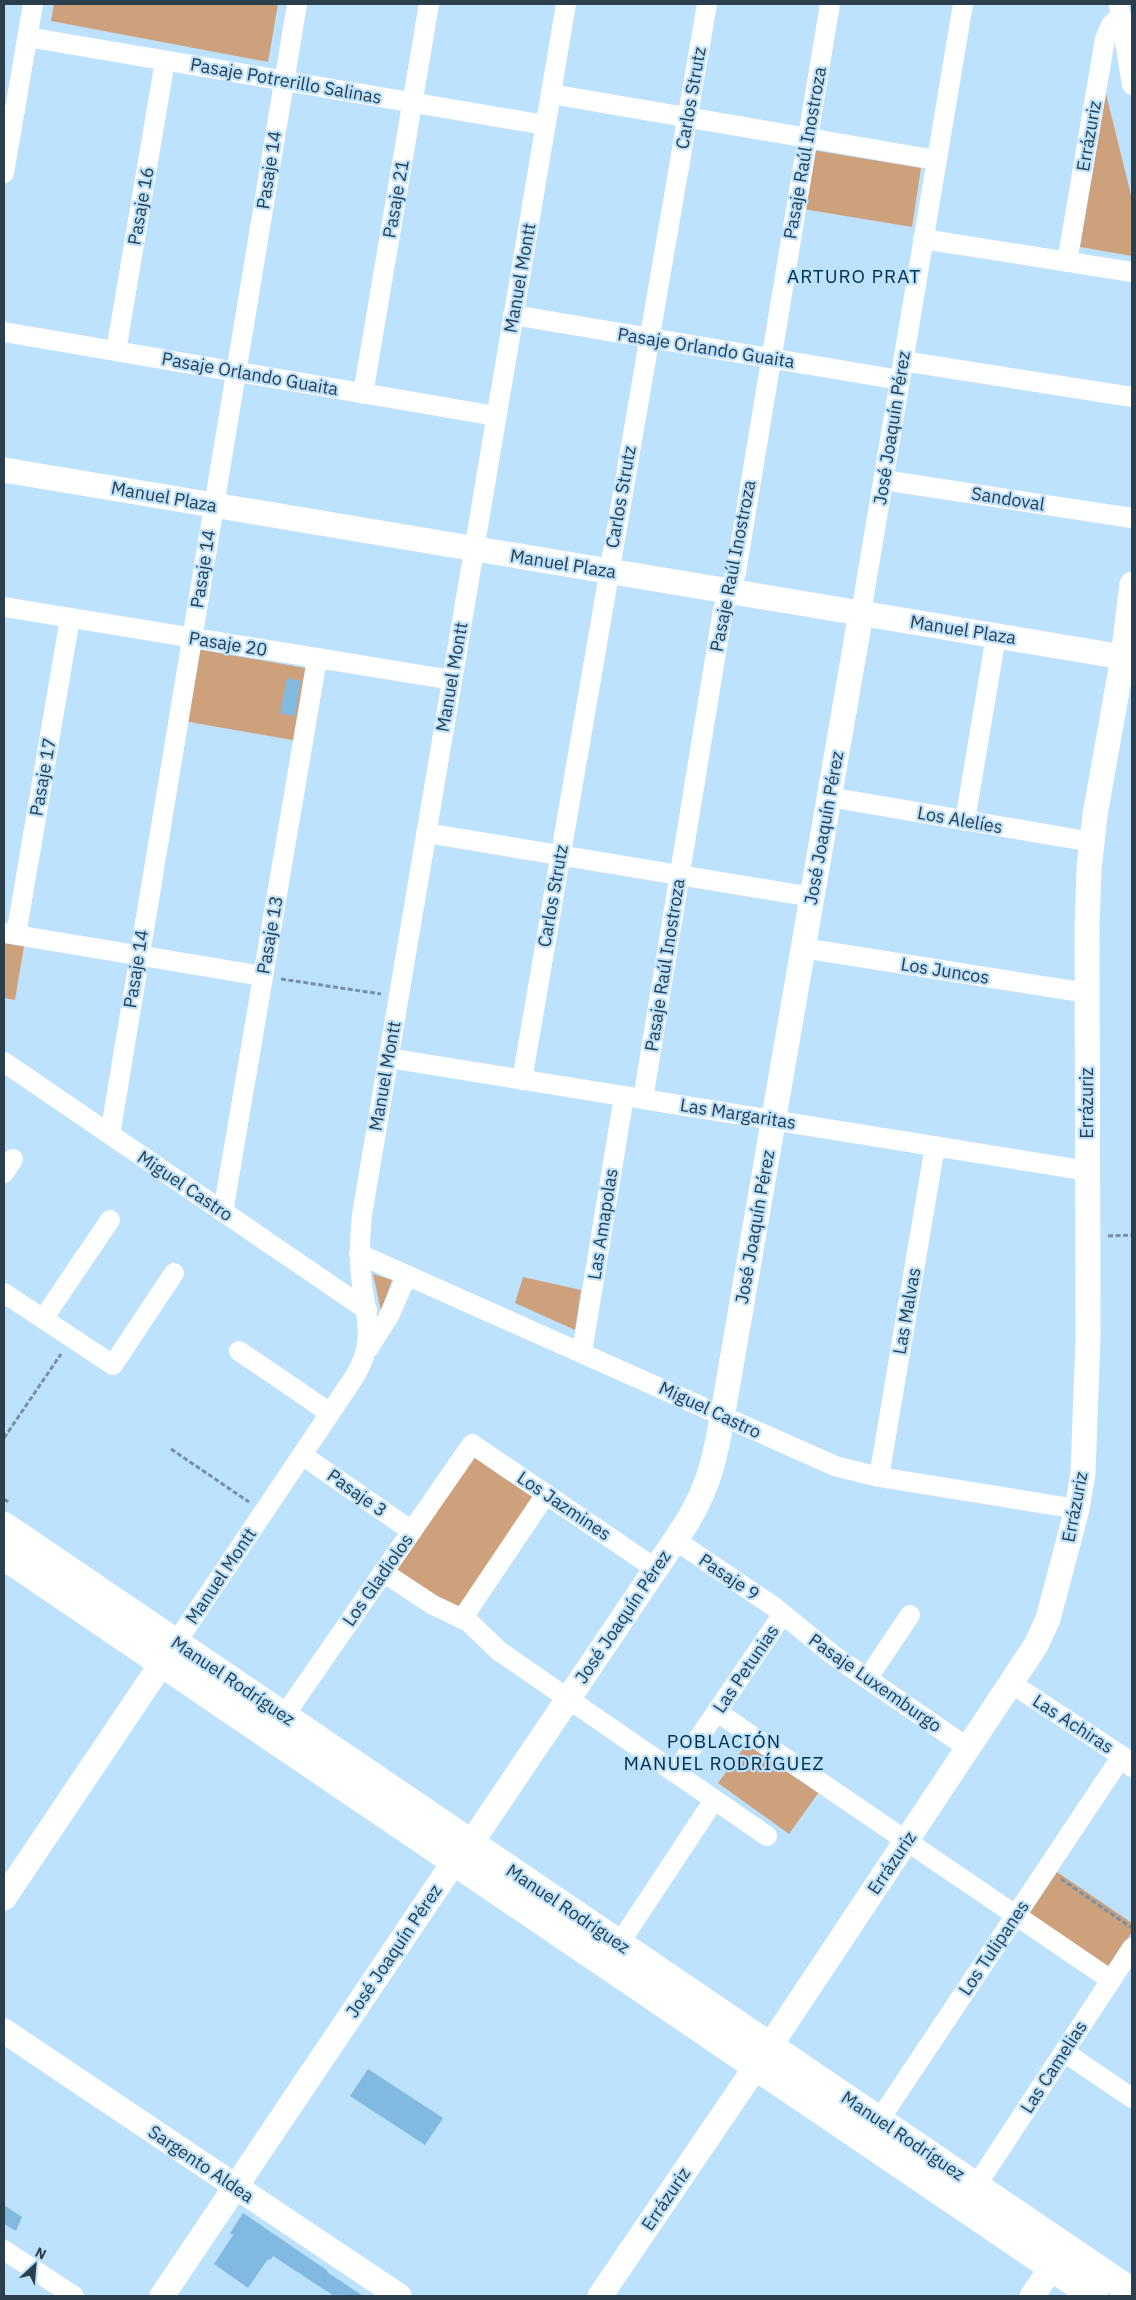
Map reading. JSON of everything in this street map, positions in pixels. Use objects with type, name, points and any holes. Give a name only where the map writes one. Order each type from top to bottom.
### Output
[{"type":"main road","name":"Manuel Rodríguez","points":[[4,1526],[169,1653],[763,2057],[1058,2257],[1132,2292]]},
{"type":"main road","name":"Manuel Rodríguez","points":[[4,1556],[169,1653],[284,1716],[463,1852],[619,1944],[763,2057]]},
{"type":"main road","name":"Manuel Rodríguez","points":[[872,2130],[976,2186],[1058,2257],[1094,2296]]},
{"type":"street","points":[[4,173],[32,4]]},
{"type":"street","name":"Pasaje 14","points":[[110,1134],[297,4]]},
{"type":"street","name":"Pasaje 21","points":[[363,394],[430,4]]},
{"type":"street","name":"Manuel Montt","points":[[366,1351],[369,1330],[359,1254],[362,1215],[566,4]]},
{"type":"street","name":"Carlos Strutz","points":[[522,1080],[608,572],[708,4]]},
{"type":"street","name":"Pasaje Raúl Inostroza","points":[[634,1098],[680,875],[723,610],[736,572],[830,4]]},
{"type":"street","name":"José Joaquín Pérez","points":[[162,2296],[656,1569],[698,1505],[707,1485],[722,1416],[861,613],[962,4]]},
{"type":"street","name":"Errázuriz","points":[[1120,10],[1132,85]]},
{"type":"street","name":"Errázuriz","points":[[1067,262],[1105,39],[1120,10]]},
{"type":"street","name":"Pasaje Potrerillo Salinas","points":[[27,37],[545,125]]},
{"type":"street","name":"Pasaje 16","points":[[116,352],[165,61]]},
{"type":"street","points":[[551,94],[936,160]]},
{"type":"street","points":[[923,239],[1132,272]]},
{"type":"street","name":"Pasaje Orlando Guaita","points":[[513,316],[770,358],[1132,397]]},
{"type":"street","name":"Pasaje Orlando Guaita","points":[[4,332],[496,416]]},
{"type":"street","name":"Manuel Plaza","points":[[4,470],[1123,657]]},
{"type":"street","name":"Sandoval","points":[[883,480],[1132,518]]},
{"type":"street","name":"Errázuriz","points":[[600,2296],[763,2057],[1011,1684],[1036,1646],[1048,1619],[1078,1510],[1083,1473],[1088,1347],[1087,927],[1092,842],[1123,657],[1132,584]]},
{"type":"street","name":"Pasaje 20","points":[[4,607],[452,680]]},
{"type":"street","name":"Pasaje 17","points":[[10,934],[70,618]]},
{"type":"street","points":[[965,820],[996,636]]},
{"type":"street","name":"Pasaje 13","points":[[223,1212],[317,659]]},
{"type":"street","name":"Los Alelíes","points":[[829,797],[1092,842]]},
{"type":"street","points":[[426,834],[812,897]]},
{"type":"street","points":[[10,934],[263,976]]},
{"type":"street","name":"Los Juncos","points":[[803,948],[1087,992]]},
{"type":"street","name":"Las Margaritas","points":[[388,1058],[1088,1171]]},
{"type":"street","name":"Miguel Castro","points":[[4,1062],[367,1310]]},
{"type":"street","name":"Las Amapolas","points":[[582,1352],[634,1098]]},
{"type":"street","name":"Las Malvas","points":[[878,1476],[935,1146]]},
{"type":"street","points":[[43,1319],[110,1220]]},
{"type":"street","name":"Miguel Castro","points":[[359,1254],[582,1352],[815,1459],[835,1466],[878,1476],[1078,1510]]},
{"type":"street","points":[[4,1293],[114,1365],[174,1273]]},
{"type":"street","name":"Manuel Montt","points":[[4,1898],[355,1376],[366,1351],[383,1327],[408,1275]]},
{"type":"street","points":[[239,1351],[330,1413]]},
{"type":"street","name":"Los Jazmines","points":[[472,1444],[656,1569]]},
{"type":"street","name":"Los Gladiolos","points":[[284,1716],[472,1444]]},
{"type":"street","name":"Pasaje 3","points":[[302,1455],[412,1531]]},
{"type":"street","points":[[462,1619],[546,1494]]},
{"type":"street","name":"Pasaje 9","points":[[675,1540],[783,1614]]},
{"type":"street","points":[[383,1572],[433,1605],[476,1627],[500,1651],[767,1836]]},
{"type":"street","name":"Pasaje Luxemburgo","points":[[783,1614],[833,1655],[968,1748]]},
{"type":"street","name":"Las Petunias","points":[[675,1774],[783,1614]]},
{"type":"street","points":[[867,1678],[910,1615]]},
{"type":"street","name":"Las Achiras","points":[[1011,1684],[1127,1762]]},
{"type":"street","points":[[717,1712],[1112,1980]]},
{"type":"street","name":"Los Tulipanes","points":[[872,2130],[1047,1869],[1127,1762]]},
{"type":"street","points":[[619,1944],[714,1800]]},
{"type":"street","name":"Las Camelias","points":[[976,2186],[1132,1948]]},
{"type":"street","name":"Sargento Aldea","points":[[4,2032],[399,2296]]},
{"type":"street","points":[[1064,2052],[1132,2098]]},
{"type":"street","points":[[4,2250],[74,2296]]},
{"type":"street","points":[[1032,2296],[1058,2257]]},
{"type":"path","points":[[263,976],[398,997]]},
{"type":"path","points":[[4,1438],[72,1338]]},
{"type":"path","points":[[172,1449],[264,1513]]},
{"type":"path","points":[[1047,1869],[1132,1929]]},
{"type":"shaded area","points":[[54,4],[278,4],[268,62],[51,21]]},
{"type":"shaded area","points":[[1106,94],[1132,199],[1132,256],[1080,247]]},
{"type":"shaded area","points":[[812,150],[921,168],[912,227],[803,209]]},
{"type":"shaded area","points":[[196,649],[311,669],[298,741],[184,721]]},
{"type":"shaded area","points":[[4,942],[24,946],[15,1000],[4,998]]},
{"type":"shaded area","points":[[373,1274],[392,1280],[381,1311]]},
{"type":"shaded area","points":[[523,1277],[581,1290],[575,1330],[515,1303]]},
{"type":"shaded area","points":[[476,1453],[539,1497],[457,1615],[394,1572]]},
{"type":"shaded area","points":[[748,1742],[819,1792],[789,1834],[718,1783]]},
{"type":"shaded area","points":[[1057,1872],[1132,1923],[1132,1932],[1107,1969],[1029,1914]]},
{"type":"building","points":[[287,678],[301,681],[295,716],[280,713]]},
{"type":"building","points":[[368,2069],[443,2118],[425,2145],[350,2096]]},
{"type":"building","points":[[4,2205],[22,2217],[16,2231],[4,2224]]},
{"type":"building","points":[[243,2213],[363,2296],[334,2296],[273,2256],[270,2260],[268,2259],[248,2288],[214,2264],[233,2235],[230,2233]]},
{"type":"district","name":"ARTURO PRAT","points":[[854,276]]},
{"type":"district","name":"POBLACIÓN MANUEL RODRÍGUEZ","points":[[724,1752]]}]
